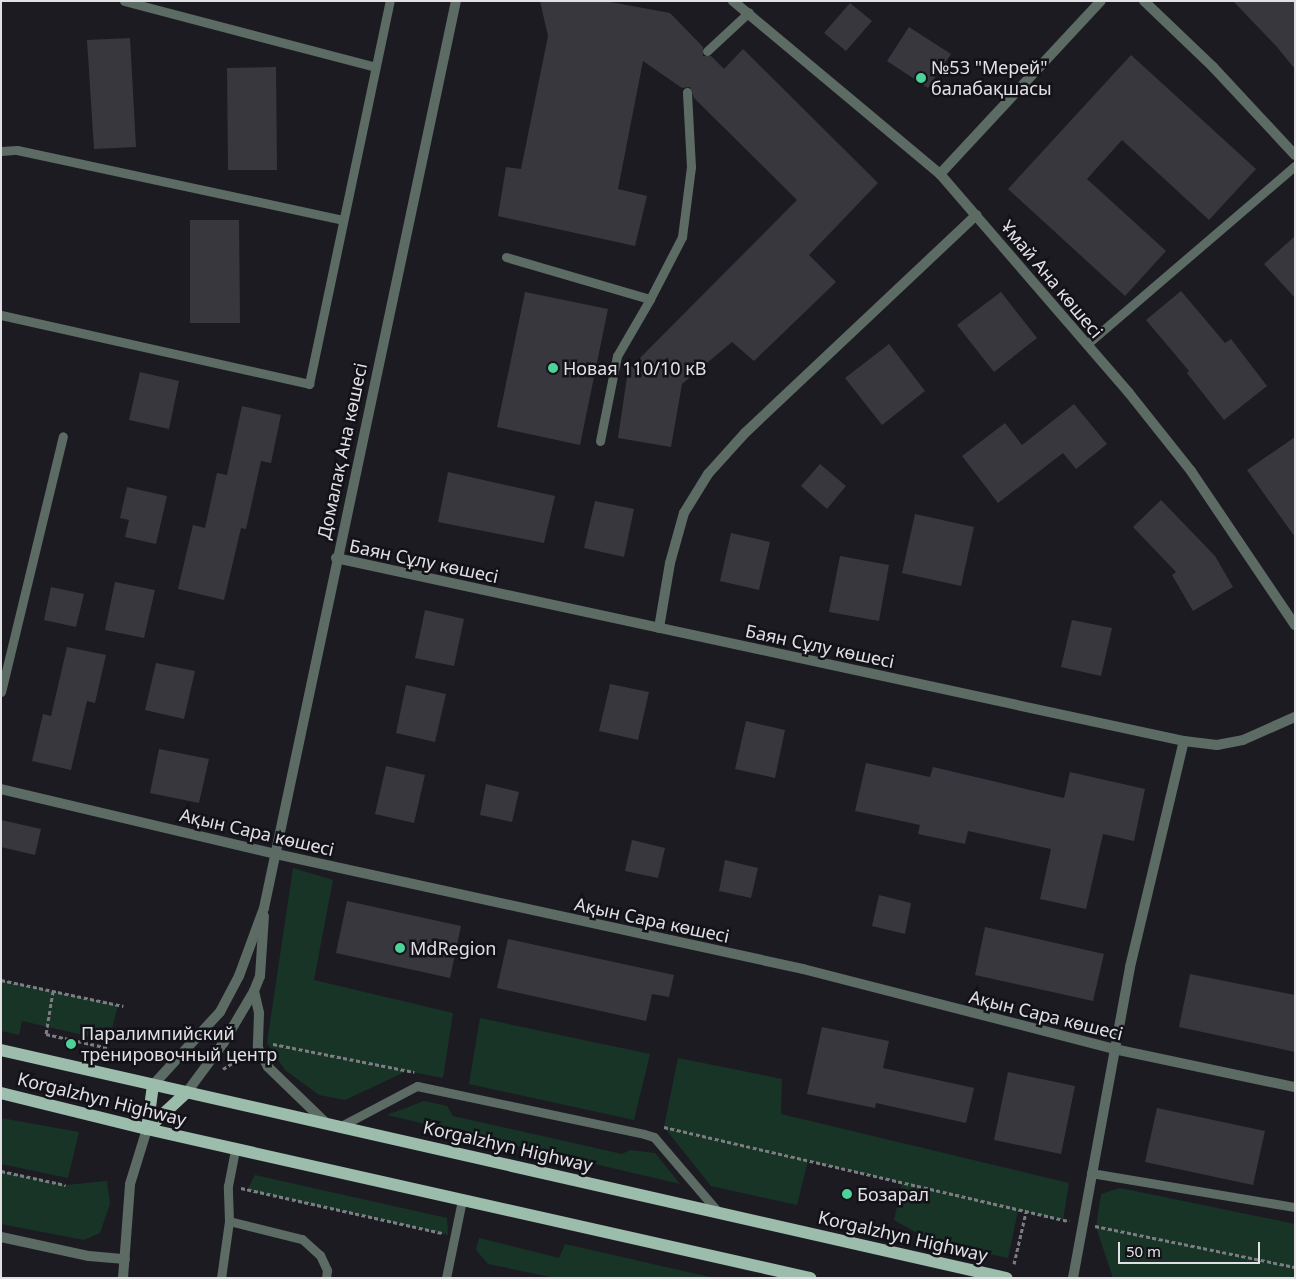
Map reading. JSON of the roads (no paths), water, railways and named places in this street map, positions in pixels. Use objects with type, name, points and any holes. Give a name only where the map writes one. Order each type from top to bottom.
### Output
[{"type":"main road","name":"Korgalzhyn Highway","points":[[1,1050],[326,1122],[1006,1278]]},
{"type":"main road","points":[[147,1129],[153,1085]]},
{"type":"main road","name":"Korgalzhyn Highway","points":[[1,1092],[147,1129],[810,1278]]},
{"type":"main road","points":[[147,1129],[187,1092]]},
{"type":"street","name":"Домалақ Ана көшесі","points":[[153,1085],[220,1012],[239,976],[264,908],[336,558],[456,1]]},
{"type":"street","name":"Ұмай Ана көшесі","points":[[733,1],[749,12],[940,174],[1087,344],[1191,471],[1295,625]]},
{"type":"street","points":[[940,174],[1101,1]]},
{"type":"street","points":[[1144,1],[1213,67],[1295,155]]},
{"type":"street","points":[[659,628],[670,563],[684,513],[708,474],[745,433],[976,215]]},
{"type":"street","name":"Баян Сұлу көшесі","points":[[336,558],[1184,742],[1217,745],[1243,740],[1295,717]]},
{"type":"street","points":[[1073,1278],[1114,1049],[1184,742]]},
{"type":"street","name":"Ақын Сара көшесі","points":[[1,789],[276,854],[803,970],[1114,1049],[1295,1087]]},
{"type":"street","name":"Домалақ Ана көшесі","points":[[187,1092],[224,1042],[254,991],[260,976],[264,908]]},
{"type":"street","points":[[254,991],[259,1013],[258,1048],[268,1067],[326,1122]]},
{"type":"street","points":[[123,1278],[130,1184],[147,1129]]},
{"type":"street","points":[[1,1237],[88,1256],[125,1259]]},
{"type":"lane","points":[[124,1],[376,66]]},
{"type":"lane","points":[[1,315],[309,384],[390,1]]},
{"type":"lane","points":[[707,51],[749,12]]},
{"type":"lane","points":[[600,441],[617,356],[650,299],[682,237],[691,167],[687,92]]},
{"type":"lane","points":[[1,151],[17,150],[343,220]]},
{"type":"lane","points":[[1087,344],[1295,166]]},
{"type":"lane","points":[[506,257],[650,299]]},
{"type":"lane","points":[[1,692],[63,436]]},
{"type":"lane","points":[[341,1126],[417,1086],[644,1134],[654,1137],[719,1212]]},
{"type":"lane","points":[[221,1278],[229,1221],[228,1186],[236,1149]]},
{"type":"lane","points":[[1091,1174],[1295,1207]]},
{"type":"lane","points":[[446,1278],[462,1200]]},
{"type":"lane","points":[[229,1221],[302,1239],[320,1255],[327,1270],[326,1278]]},
{"type":"place","name":"№53 \"Мерей\" балабақшасы","points":[[921,78]]},
{"type":"place","name":"Новая 110/10 кВ","points":[[553,368]]},
{"type":"place","name":"MdRegion","points":[[400,948]]},
{"type":"place","name":"Паралимпийский тренировочный центр","points":[[71,1044]]},
{"type":"place","name":"Бозарал","points":[[847,1194]]}]
